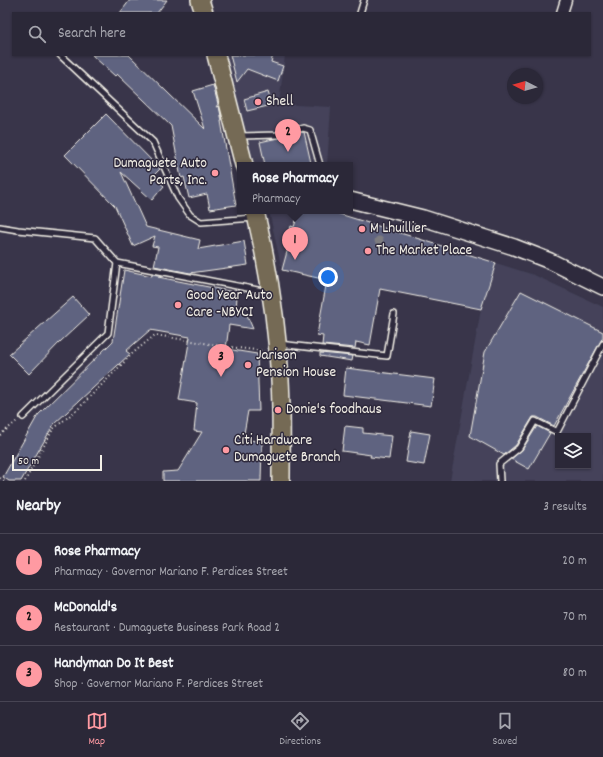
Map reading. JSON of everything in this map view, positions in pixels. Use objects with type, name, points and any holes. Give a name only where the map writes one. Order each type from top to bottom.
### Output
[{"type":"main road","points":[[200,0],[204,12]]},
{"type":"main road","points":[[216,56],[243,162]]},
{"type":"main road","points":[[256,214],[271,292],[280,380],[281,481]]},
{"type":"street","points":[[562,12],[566,0]]},
{"type":"street","points":[[353,201],[422,218],[514,247],[550,261],[603,287]]},
{"type":"lane","points":[[360,12],[364,0]]},
{"type":"lane","points":[[61,56],[153,142],[178,198],[190,215],[201,222],[256,214]]},
{"type":"lane","points":[[237,136],[277,135],[303,128],[310,130],[319,162]]},
{"type":"lane","points":[[0,227],[95,238],[117,263],[271,292]]},
{"type":"lane","points":[[24,417],[108,333],[117,263]]},
{"type":"lane","points":[[277,348],[387,356],[394,314]]},
{"type":"lane","points":[[500,481],[499,464],[519,448],[535,421],[557,432],[603,344]]},
{"type":"path","points":[[25,481],[53,429],[78,409],[133,353],[155,335],[229,347],[277,348]]},
{"type":"path","points":[[0,435],[24,417]]},
{"type":"path","points":[[0,478],[5,481]]},
{"type":"shaded area","points":[[224,56],[285,56],[279,104],[331,107],[327,162],[252,162]]},
{"type":"shaded area","points":[[270,214],[340,214],[534,275],[603,307],[603,481],[450,481],[481,309],[282,270]]},
{"type":"building","points":[[130,0],[167,0],[158,12],[121,12]]},
{"type":"building","points":[[93,56],[130,56],[205,129],[193,91],[213,85],[218,104],[216,107],[219,106],[222,121],[236,205],[210,209],[207,194],[189,198],[184,177],[181,178],[171,126],[117,74],[115,76]]},
{"type":"building","points":[[230,56],[273,56],[271,62],[283,66],[278,81],[247,69],[237,82]]},
{"type":"building","name":"Shell","points":[[268,92],[272,105],[247,111],[244,99]]},
{"type":"building","points":[[106,114],[160,169],[153,176],[164,186],[152,200],[121,172],[146,227],[200,240],[198,249],[244,241],[248,265],[190,273],[154,266],[158,247],[152,246],[155,236],[133,246],[115,206],[65,155]]},
{"type":"building","points":[[304,132],[311,162],[264,162],[260,142]]},
{"type":"building","name":"The Market Place","points":[[298,214],[340,214],[496,263],[481,309],[380,289],[370,345],[356,342],[355,348],[322,345],[323,336],[317,335],[327,280],[282,270],[288,248],[285,247],[291,226],[294,227]]},
{"type":"building","points":[[124,270],[152,276],[152,274],[164,276],[158,277],[234,292],[234,296],[237,296],[236,311],[247,315],[253,329],[229,325],[226,349],[257,354],[259,411],[248,411],[243,439],[262,442],[261,481],[163,481],[163,472],[178,471],[202,432],[194,431],[197,403],[179,400],[190,337],[150,330],[126,351],[130,354],[54,424],[21,481],[9,481],[3,477],[38,415],[113,341]]},
{"type":"building","points":[[521,291],[603,332],[603,337],[554,426],[537,417],[533,417],[516,445],[504,455],[470,436],[485,352]]},
{"type":"building","points":[[73,297],[89,315],[29,374],[9,354]]},
{"type":"building","points":[[320,353],[353,356],[352,361],[320,356]]},
{"type":"building","points":[[346,368],[435,379],[431,406],[343,395]]},
{"type":"building","points":[[345,426],[363,428],[363,433],[392,436],[389,459],[370,457],[371,455],[342,451]]},
{"type":"building","points":[[537,426],[550,433],[529,469],[511,459],[522,450]]},
{"type":"building","points":[[411,431],[430,434],[424,465],[406,462]]},
{"type":"place","name":"Shell","points":[[258,102]]},
{"type":"place","name":"McDonald's","points":[[288,152]]},
{"type":"place","name":"Dumaguete Auto Parts, Inc.","points":[[215,173]]},
{"type":"place","name":"M Lhuillier","points":[[362,229]]},
{"type":"place","name":"The Market Place","points":[[368,251]]},
{"type":"place","name":"Rose Pharmacy","points":[[295,260]]},
{"type":"place","name":"Good Year Auto Care -NBYCI","points":[[178,305]]},
{"type":"place","name":"Jarison Pension House","points":[[248,365]]},
{"type":"place","name":"Handyman Do It Best","points":[[221,377]]},
{"type":"place","name":"Donie's foodhaus","points":[[278,410]]},
{"type":"place","name":"Citi Hardware Dumaguete Branch","points":[[226,450]]}]
